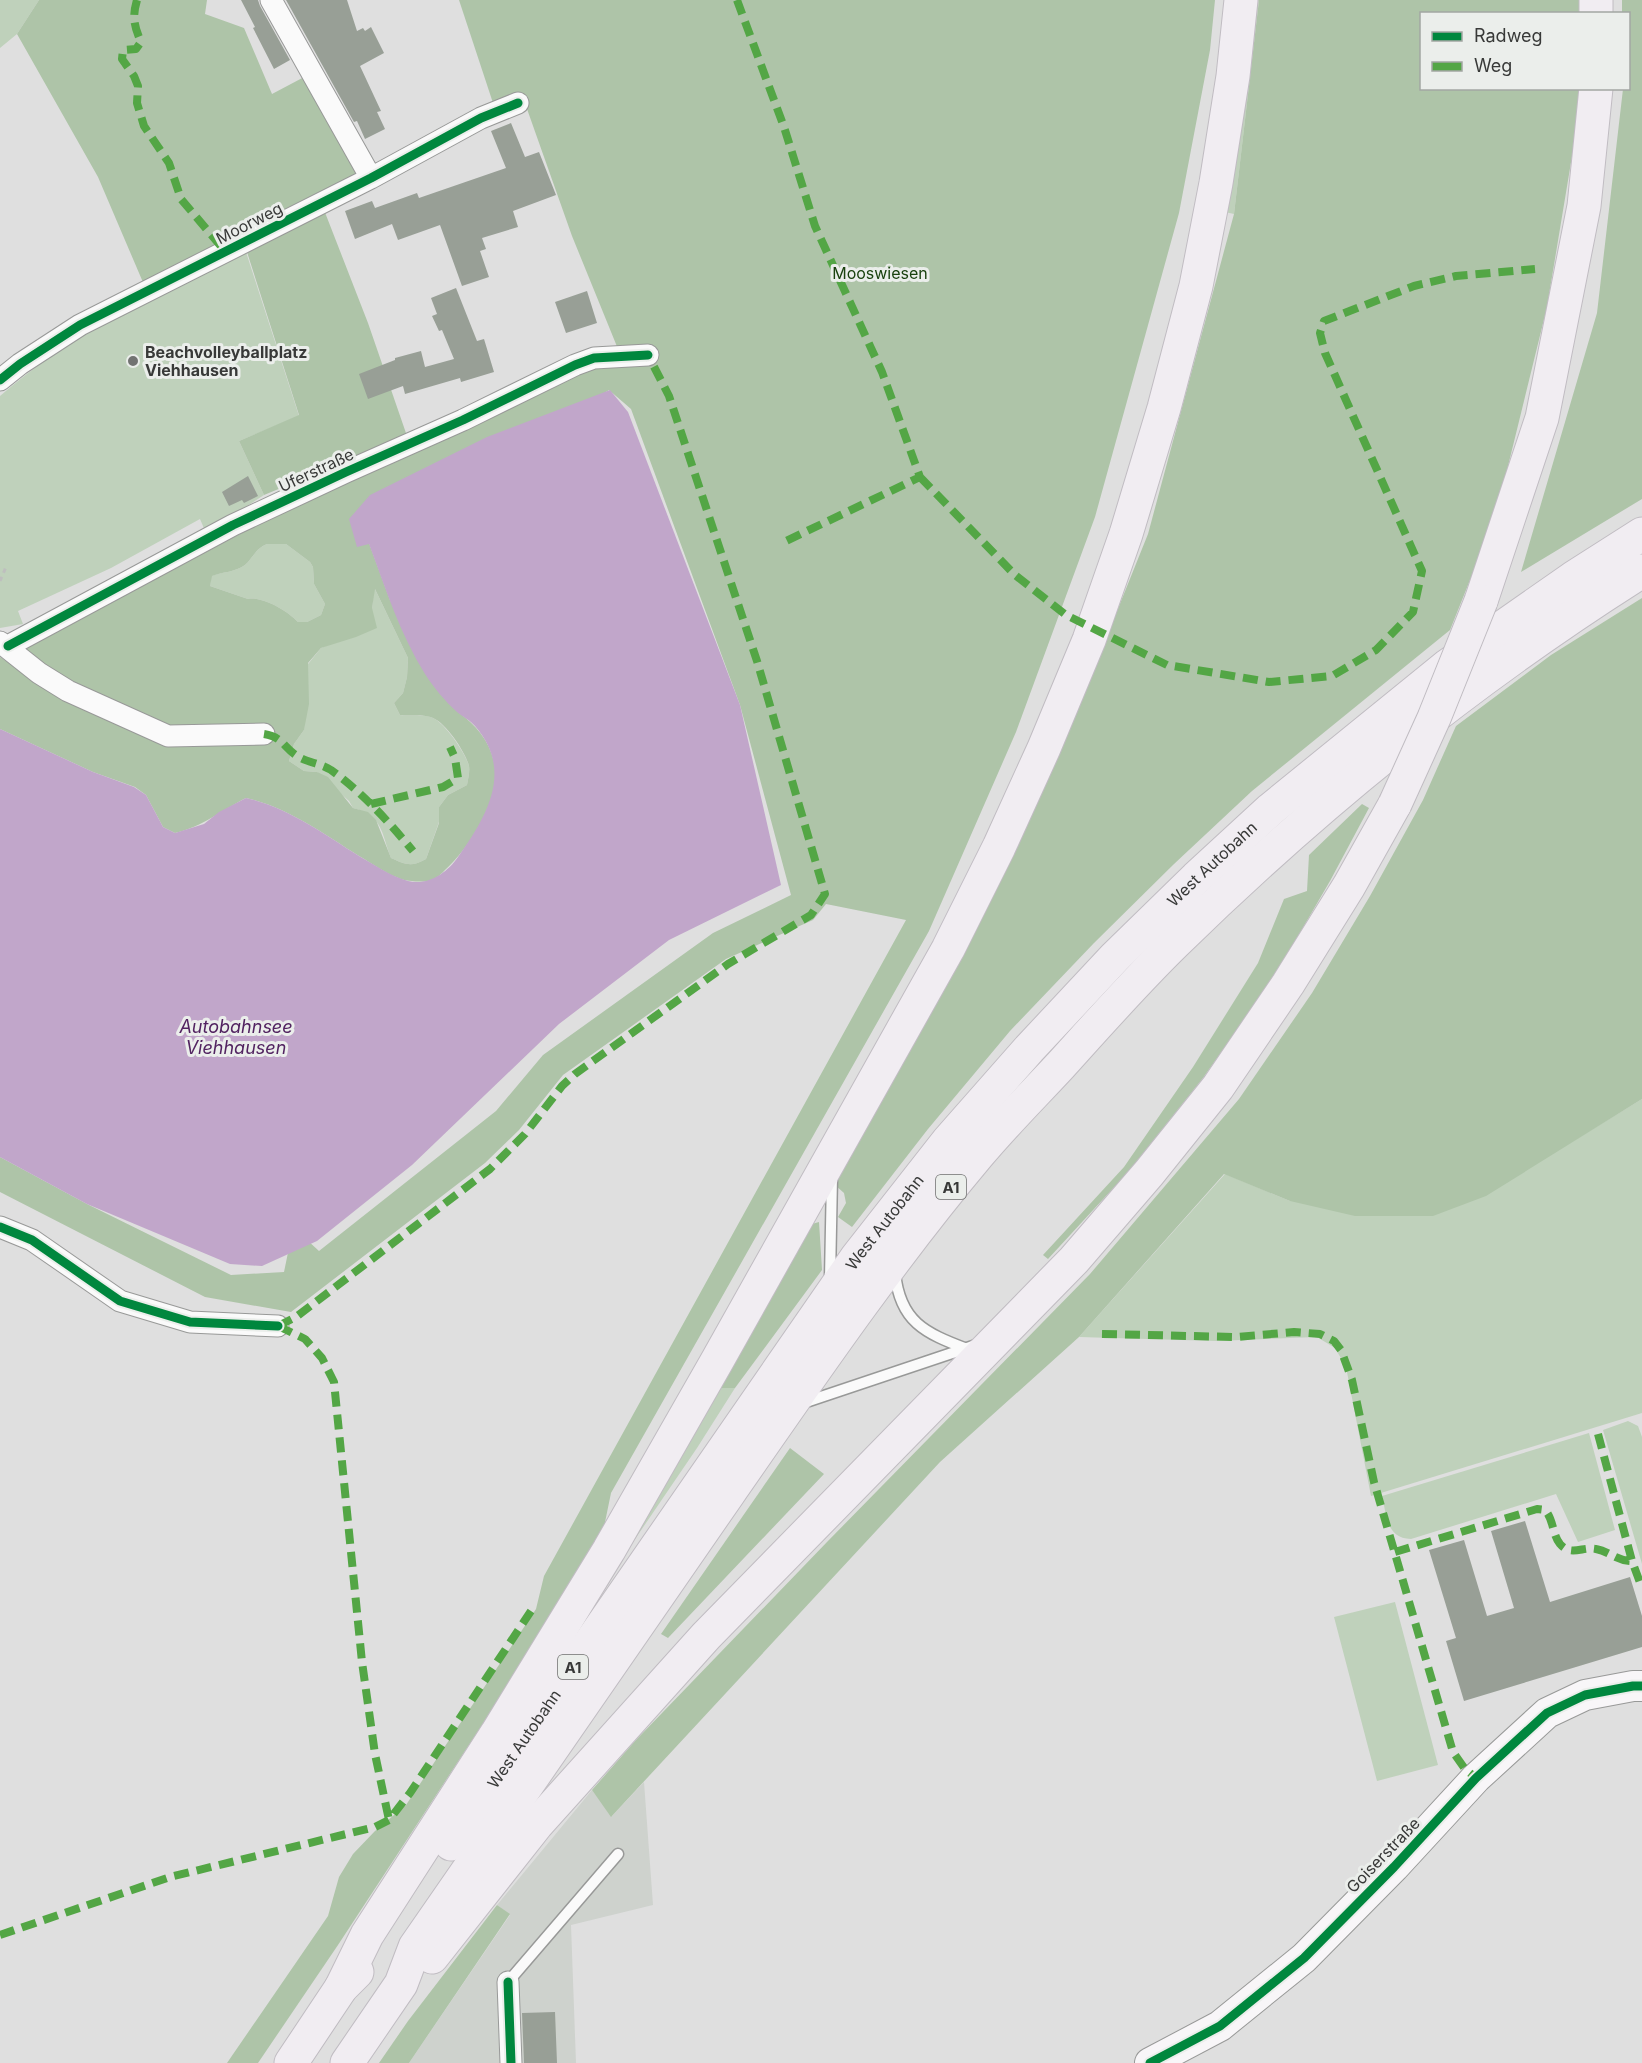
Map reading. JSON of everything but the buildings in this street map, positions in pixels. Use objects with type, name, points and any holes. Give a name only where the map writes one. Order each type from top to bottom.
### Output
[{"type":"highway","points":[[341,1988],[367,1935],[497,1733],[609,1550],[948,949],[999,848],[1089,640],[1126,534],[1164,408],[1196,286],[1216,183],[1233,76],[1241,0]]},
{"type":"highway","points":[[401,1984],[432,1957],[537,1824],[706,1636],[982,1343],[1074,1260],[1149,1173],[1218,1087],[1288,984],[1349,886],[1395,804],[1434,718],[1481,601],[1542,418],[1584,206],[1596,90]]},
{"type":"highway","name":"West Autobahn","points":[[291,2063],[341,1988],[382,1945],[857,1257],[948,1142],[1029,1048],[1115,957],[1271,809],[1447,666],[1573,578],[1642,534]]},
{"type":"highway","name":"West Autobahn","points":[[347,2063],[401,1984],[416,1947],[843,1328],[899,1253],[981,1151],[1137,981],[1214,906],[1312,817],[1400,744],[1490,675],[1599,598],[1642,571]]},
{"type":"street","points":[[271,0],[371,178]]},
{"type":"street","name":"Moorweg","points":[[0,380],[20,364],[80,325],[371,178],[482,118],[518,103]]},
{"type":"street","name":"Uferstraße","points":[[264,734],[168,736],[68,691],[39,673],[4,644],[233,525],[463,420],[575,365],[594,358],[648,355]]},
{"type":"street","points":[[0,1227],[32,1240],[120,1301],[190,1322],[278,1326]]},
{"type":"street","name":"Goiserstraße","points":[[1150,2063],[1220,2026],[1304,1958],[1394,1867],[1476,1778],[1547,1713],[1585,1695],[1642,1686]]},
{"type":"street","points":[[508,1982],[511,2063]]},
{"type":"lane","points":[[830,1295],[832,1156]]},
{"type":"lane","points":[[899,1253],[895,1269],[897,1294],[909,1317],[936,1337],[982,1343]]},
{"type":"lane","points":[[789,1407],[982,1343]]},
{"type":"lane","points":[[508,1982],[618,1854]]},
{"type":"path","points":[[0,581],[6,567]]},
{"type":"shaded area","points":[[644,1782],[653,1905],[571,1925],[576,2063],[409,2063],[510,1915],[497,1905],[592,1790],[612,1816]]},
{"type":"green space","points":[[0,0],[39,0],[17,34],[0,48]]},
{"type":"green space","points":[[39,0],[207,0],[205,14],[244,28],[272,94],[306,76],[360,177],[319,197],[368,323],[407,436],[264,495],[239,441],[299,415],[247,252],[145,287],[98,177],[17,34]]},
{"type":"green space","name":"Mooswiesen","points":[[459,0],[1215,0],[1210,50],[1179,213],[1095,517],[1016,732],[929,931],[611,1493],[603,1532],[482,1725],[258,2063],[227,2063],[328,1916],[339,1877],[353,1854],[375,1831],[406,1805],[536,1609],[544,1576],[906,920],[826,904],[813,920],[726,959],[563,1075],[519,1130],[485,1163],[291,1312],[205,1297],[0,1192],[0,1157],[87,1204],[231,1275],[284,1272],[291,1238],[307,1240],[319,1251],[496,1111],[543,1055],[713,933],[791,895],[740,705],[631,409],[609,390],[369,543],[390,600],[458,712],[471,722],[485,740],[494,762],[493,791],[482,821],[455,860],[434,879],[415,881],[392,875],[291,815],[246,798],[203,822],[175,833],[163,827],[146,795],[135,787],[93,772],[0,729],[0,657],[9,663],[36,641],[301,502],[618,349],[572,236],[521,92],[493,103]],"holes":[[[267,544],[286,544],[310,562],[313,567],[314,584],[325,604],[321,615],[307,622],[298,622],[288,613],[268,602],[248,599],[210,586],[212,576],[241,567]],[[375,589],[408,658],[403,693],[394,703],[400,715],[425,716],[438,721],[455,739],[469,766],[467,785],[448,795],[439,807],[439,823],[426,859],[413,864],[405,864],[391,858],[376,820],[368,812],[353,808],[328,777],[317,772],[304,771],[289,761],[294,744],[304,730],[309,704],[308,663],[321,648],[377,628],[372,608]]]},
{"type":"green space","points":[[1254,0],[1259,0],[1234,214],[1225,212]]},
{"type":"green space","points":[[1259,0],[1582,0],[1581,12],[1420,12],[1420,90],[1581,90],[1580,108],[1547,307],[1496,515],[1450,630],[1252,791],[1094,943],[1010,1031],[928,1129],[852,1227],[838,1217],[846,1203],[844,1193],[835,1185],[964,954],[1014,854],[1060,753],[1148,534],[1234,214]]},
{"type":"green space","points":[[1622,0],[1642,0],[1642,499],[1521,572],[1597,313],[1623,90],[1630,90],[1630,12],[1622,12]]},
{"type":"green space","points":[[246,252],[299,416],[239,441],[264,495],[206,533],[200,519],[111,568],[18,611],[23,624],[0,628],[0,396],[28,373],[87,333],[149,299]]},
{"type":"green space","points":[[267,544],[286,544],[310,562],[313,567],[314,584],[325,604],[321,615],[307,622],[298,622],[282,609],[268,602],[248,599],[210,586],[211,576],[241,567]]},
{"type":"green space","points":[[374,587],[408,658],[403,693],[394,703],[400,715],[426,716],[438,721],[454,739],[469,766],[467,785],[448,795],[439,807],[439,822],[426,859],[413,864],[405,864],[391,858],[376,820],[363,811],[353,808],[349,801],[317,772],[304,771],[289,761],[294,744],[304,730],[308,664],[321,648],[335,642],[372,608]]},
{"type":"green space","points":[[1642,598],[1642,1099],[1486,1196],[1433,1216],[1355,1216],[1290,1201],[1224,1174],[1079,1337],[940,1462],[611,1817],[592,1790],[636,1740],[827,1542],[1090,1274],[1239,1099],[1312,993],[1370,896],[1423,800],[1456,726],[1551,655]]},
{"type":"green space","points":[[1362,804],[1369,808],[1276,974],[1203,1078],[1129,1171],[1048,1259],[1043,1255],[1124,1167],[1193,1067],[1258,963],[1284,899],[1307,891],[1309,855]]},
{"type":"green space","points":[[1642,1099],[1642,1413],[1371,1496],[1346,1367],[1335,1348],[1317,1337],[1216,1341],[1079,1337],[1225,1174],[1290,1201],[1570,1143]]},
{"type":"green space","points":[[819,1222],[822,1270],[735,1388],[722,1388],[719,1379],[805,1226]]},
{"type":"green space","points":[[719,1379],[722,1388],[735,1388],[631,1545]]},
{"type":"green space","points":[[1628,1421],[1638,1426],[1642,1437],[1642,1564],[1603,1430]]},
{"type":"green space","points":[[1589,1433],[1615,1530],[1578,1542],[1556,1494],[1411,1539],[1397,1535],[1389,1525],[1382,1496]]},
{"type":"green space","points":[[790,1448],[824,1474],[668,1638],[661,1634]]},
{"type":"green space","points":[[1395,1602],[1438,1765],[1377,1781],[1334,1617]]},
{"type":"green space","points":[[497,1905],[510,1914],[409,2063],[379,2063],[408,2021]]},
{"type":"water","name":"Autobahnsee Viehhausen","points":[[610,390],[628,412],[740,705],[781,885],[669,940],[559,1024],[412,1165],[317,1241],[262,1266],[230,1264],[87,1204],[0,1157],[0,729],[93,772],[134,787],[146,795],[163,827],[175,833],[204,824],[219,812],[246,798],[291,815],[395,876],[415,882],[423,882],[436,877],[458,857],[478,826],[492,793],[493,760],[487,743],[475,726],[448,703],[416,659],[387,593],[369,544],[357,547],[349,519],[370,495],[487,437]]},
{"type":"marked path","points":[[137,0],[134,21],[141,42],[136,49],[123,50],[122,59],[138,86],[137,103],[144,126],[169,163],[181,199],[225,251]]},
{"type":"marked path","points":[[737,0],[784,127],[815,226],[882,372],[920,477],[782,543]]},
{"type":"marked path","points":[[920,477],[1015,575],[1066,615],[1167,665],[1269,682],[1332,676],[1376,650],[1413,612],[1422,571],[1325,353],[1320,333],[1324,321],[1414,286],[1456,276],[1535,269]]},
{"type":"marked path","points":[[278,1326],[296,1317],[490,1169],[525,1134],[562,1086],[575,1074],[728,964],[811,915],[825,894],[757,661],[669,396],[648,355]]},
{"type":"marked path","points":[[264,734],[279,740],[297,756],[327,768],[343,779],[375,808],[413,851]]},
{"type":"marked path","points":[[371,804],[443,787],[458,778],[455,758],[450,747]]},
{"type":"marked path","points":[[278,1326],[305,1339],[322,1358],[334,1382],[362,1662],[375,1754],[389,1820]]},
{"type":"marked path","points":[[1102,1334],[1236,1337],[1294,1332],[1320,1334],[1334,1341],[1341,1350],[1352,1380],[1374,1482],[1453,1752],[1465,1769],[1476,1778]]},
{"type":"marked path","points":[[1598,1434],[1632,1561],[1642,1588]]},
{"type":"marked path","points":[[1395,1552],[1537,1509],[1545,1510],[1548,1514],[1557,1540],[1564,1548],[1573,1551],[1591,1548],[1622,1560],[1632,1561]]},
{"type":"marked path","points":[[0,1935],[170,1877],[375,1827],[389,1820],[410,1793],[533,1608]]},
{"type":"cycle path","points":[[0,380],[20,364],[80,325],[371,178],[481,118],[518,103]]},
{"type":"cycle path","points":[[8,646],[233,525],[463,420],[575,365],[594,358],[648,355]]},
{"type":"cycle path","points":[[0,1227],[32,1240],[120,1301],[190,1322],[278,1326]]},
{"type":"cycle path","points":[[1150,2063],[1220,2026],[1304,1958],[1394,1867],[1476,1778],[1547,1713],[1585,1695],[1642,1686]]},
{"type":"cycle path","points":[[508,1982],[511,2063]]},
{"type":"place","name":"Beachvolleyballplatz Viehhausen","points":[[133,361]]}]
